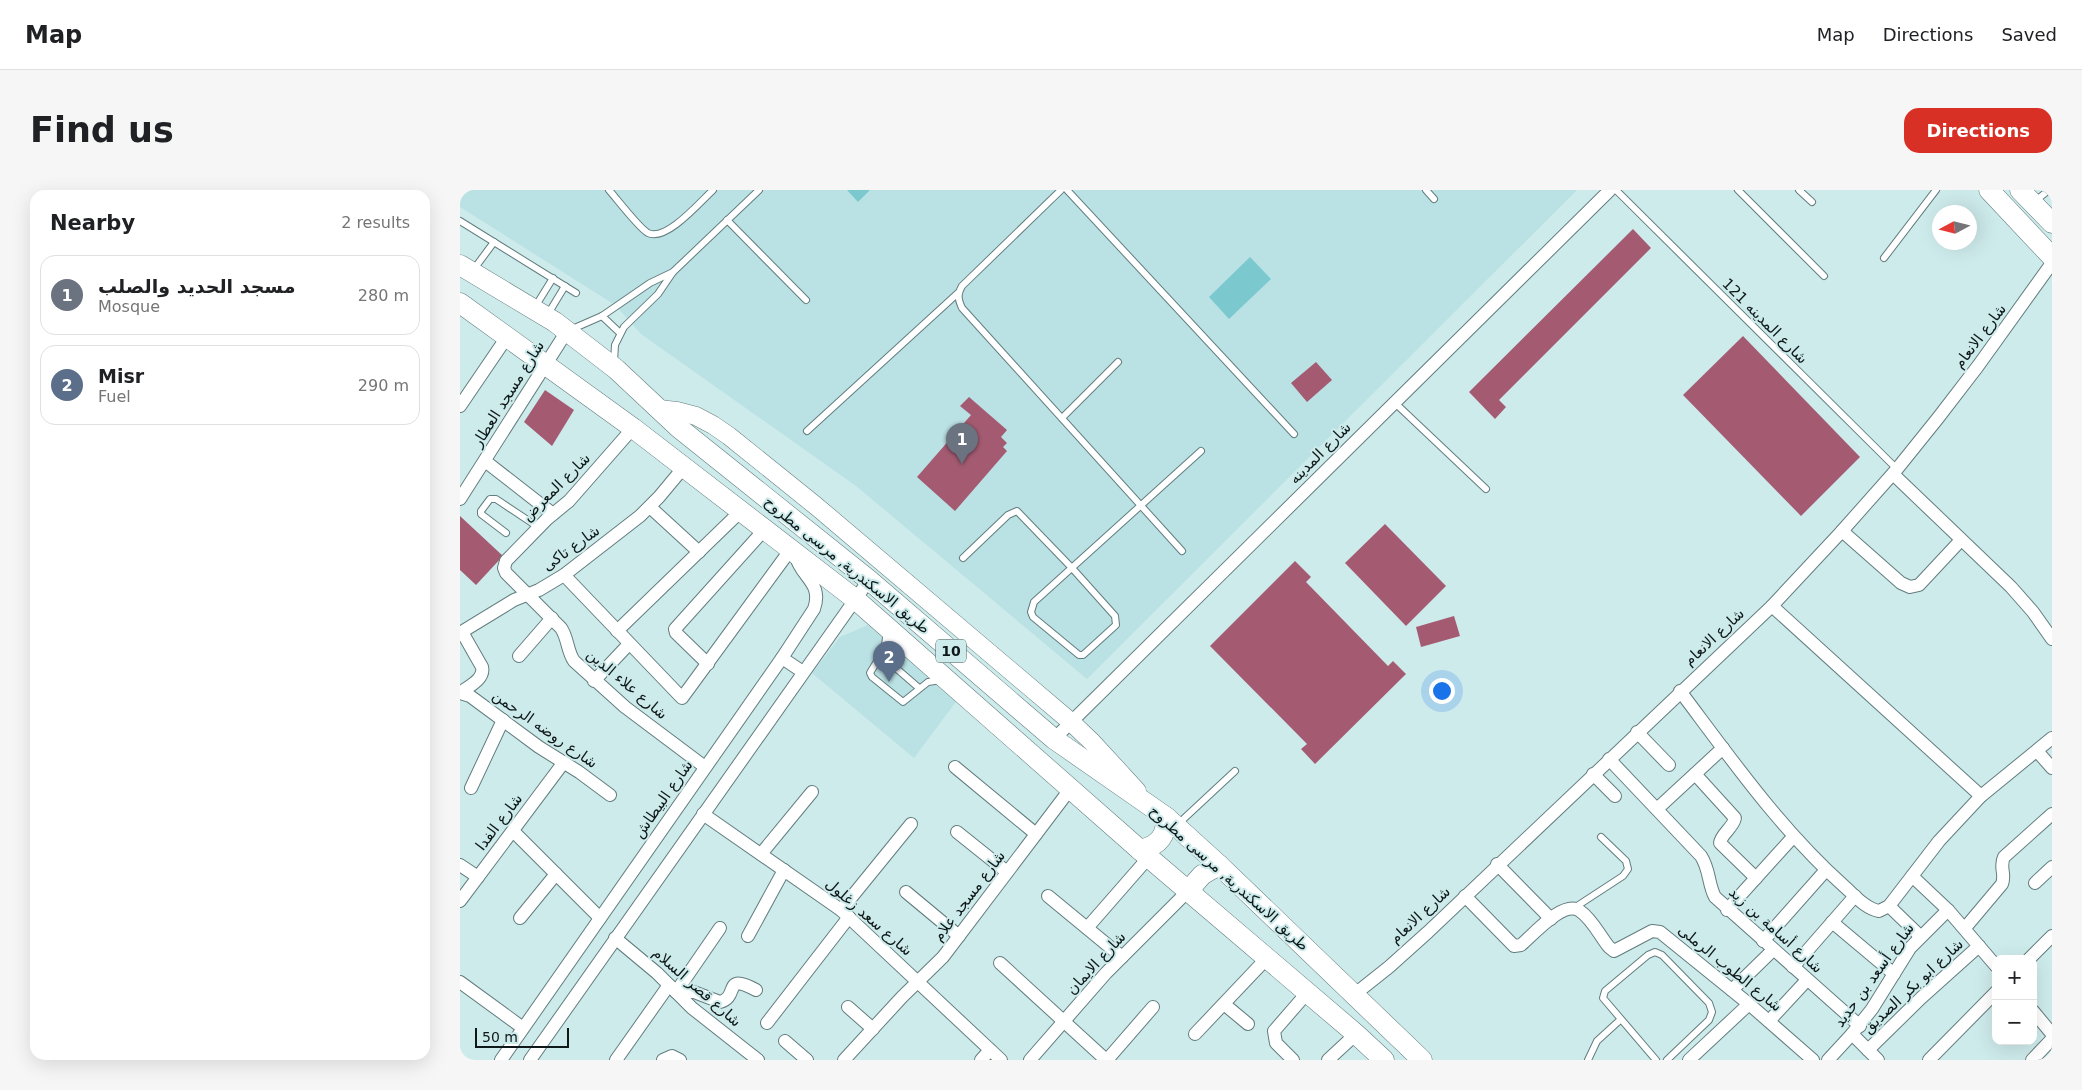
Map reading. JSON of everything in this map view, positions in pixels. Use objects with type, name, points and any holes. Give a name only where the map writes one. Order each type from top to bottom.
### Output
[{"type":"main road","points":[[1989,190],[2052,257]]},
{"type":"main road","points":[[2027,196],[2052,223]]},
{"type":"main road","name":"طريق الاسكندرية, مرسى مطروح","points":[[466,269],[540,313],[567,331],[616,369],[694,441],[869,580],[1054,739],[1147,803],[1171,822],[1220,865],[1422,1060]]},
{"type":"main road","name":"طريق الاسكندرية, مرسى مطروح","points":[[460,303],[633,428],[855,599],[1384,1060]]},
{"type":"main road","points":[[658,409],[696,416],[713,425],[816,506],[1070,722],[1147,803]]},
{"type":"main road","points":[[1145,853],[1164,836],[1171,822]]},
{"type":"main road","points":[[1188,890],[1202,875],[1220,865]]},
{"type":"street","name":"شارع المدينه","points":[[1054,739],[1610,190]]},
{"type":"street","name":"شارع الانعام","points":[[1355,994],[1408,949],[1772,606],[1895,472],[1978,366],[2052,263]]},
{"type":"street","name":"شارع مسجد العطار","points":[[460,499],[567,331]]},
{"type":"street","points":[[460,406],[508,338]]},
{"type":"street","name":"شارع المعرض","points":[[504,568],[506,561],[538,527],[569,501],[633,428]]},
{"type":"street","points":[[485,461],[553,514]]},
{"type":"street","name":"شارع تاكى","points":[[461,633],[504,606],[564,574],[650,507],[684,467]]},
{"type":"street","points":[[1895,472],[2022,600],[2052,638]]},
{"type":"street","points":[[650,507],[699,552]]},
{"type":"street","points":[[617,631],[741,511]]},
{"type":"street","points":[[708,664],[676,633],[675,629],[764,529]]},
{"type":"street","points":[[1842,531],[1901,583],[1910,587],[1919,585],[1961,540]]},
{"type":"street","points":[[564,574],[681,698],[684,698],[792,551]]},
{"type":"street","name":"شارع البيطاش","points":[[500,1060],[782,658],[814,608],[817,600],[816,591],[800,568],[792,551]]},
{"type":"street","name":"شارع علاء الدين","points":[[504,568],[506,573],[552,618],[564,633],[571,657],[594,681],[625,707],[706,767]]},
{"type":"street","points":[[530,1060],[869,580]]},
{"type":"street","points":[[1772,606],[1981,796]]},
{"type":"street","points":[[519,656],[552,618]]},
{"type":"street","points":[[460,693],[480,678],[483,670],[461,633]]},
{"type":"street","points":[[594,681],[629,644]]},
{"type":"street","points":[[782,658],[803,672]]},
{"type":"street","points":[[1680,691],[1757,794],[1793,837],[1826,870],[1874,910],[1883,910],[1889,906],[1939,841],[1981,796],[2052,738]]},
{"type":"street","name":"شارع روضه الرحمن","points":[[460,693],[470,696],[610,796]]},
{"type":"street","points":[[471,788],[502,720]]},
{"type":"street","points":[[1637,732],[1669,765]]},
{"type":"street","points":[[1657,810],[1723,748]]},
{"type":"street","points":[[2037,751],[2052,768]]},
{"type":"street","name":"شارع أسامة بن زيد","points":[[1609,759],[1701,856],[1708,870],[1711,891],[1715,897],[1727,910],[1808,980],[1856,1030],[1868,1050],[1878,1060]]},
{"type":"street","name":"شارع الفدا","points":[[460,901],[564,762]]},
{"type":"street","points":[[955,768],[1036,834]]},
{"type":"street","points":[[1593,774],[1615,796]]},
{"type":"street","points":[[1695,774],[1735,818],[1734,823],[1720,839],[1720,843],[1756,878]]},
{"type":"street","name":"شارع مسجد علام","points":[[844,1060],[918,982],[936,966],[1071,788]]},
{"type":"street","points":[[761,854],[812,792]]},
{"type":"street","name":"شارع سعد زغلول","points":[[703,814],[845,914],[1001,1060]]},
{"type":"street","points":[[1965,928],[2002,884],[2004,876],[2001,866],[2004,857],[2052,814]]},
{"type":"street","points":[[767,1023],[911,824]]},
{"type":"street","points":[[513,831],[600,918]]},
{"type":"street","points":[[957,832],[1007,872]]},
{"type":"street","points":[[1727,910],[1793,837]]},
{"type":"street","points":[[1087,928],[1145,853]]},
{"type":"street","points":[[1498,864],[1551,919]]},
{"type":"street","points":[[460,865],[478,877]]},
{"type":"street","points":[[2034,883],[2052,867]]},
{"type":"street","points":[[748,936],[784,870]]},
{"type":"street","points":[[1763,941],[1826,870]]},
{"type":"street","points":[[520,918],[556,874]]},
{"type":"street","points":[[1912,876],[1965,928],[1992,961]]},
{"type":"street","name":"شارع الايمان","points":[[1030,1060],[1122,957],[1188,890]]},
{"type":"street","points":[[906,892],[959,936]]},
{"type":"street","points":[[1048,896],[1122,957]]},
{"type":"street","points":[[1464,896],[1514,946],[1521,945],[1563,909],[1574,908]]},
{"type":"street","points":[[1793,967],[1855,896]]},
{"type":"street","points":[[1889,906],[1920,936]]},
{"type":"street","name":"شارع الطوب الرملى","points":[[1574,908],[1584,914],[1612,950],[1616,950],[1652,931],[1658,931],[1749,1004],[1813,1060]]},
{"type":"street","name":"شارع أسعد بن حديد","points":[[1828,1060],[1856,1030],[1920,936],[1948,910]]},
{"type":"street","points":[[1832,922],[1894,974]]},
{"type":"street","points":[[616,1060],[720,928]]},
{"type":"street","points":[[2034,955],[2052,936]]},
{"type":"street","name":"شارع قصر السلام","points":[[615,938],[651,967],[704,1018],[758,1060]]},
{"type":"street","name":"شارع ابو بكر الصديق","points":[[1868,1050],[1914,1004],[1979,946]]},
{"type":"street","points":[[1732,990],[1773,950]]},
{"type":"street","points":[[1195,1034],[1267,958]]},
{"type":"street","points":[[1000,963],[1107,1060],[1153,1007]]},
{"type":"street","points":[[1769,1021],[1808,980]]},
{"type":"street","points":[[460,982],[523,1028]]},
{"type":"street","points":[[673,989],[694,992],[720,1002],[727,998],[734,985],[738,983],[743,983],[756,990]]},
{"type":"street","points":[[1293,1060],[1276,1043],[1274,1031],[1307,992]]},
{"type":"street","points":[[1929,1060],[1992,996]]},
{"type":"street","points":[[1224,1004],[1248,1024]]},
{"type":"street","points":[[1688,1060],[1749,1004]]},
{"type":"street","points":[[848,1007],[873,1029]]},
{"type":"street","points":[[2037,1016],[2052,1034]]},
{"type":"street","points":[[1328,1060],[1356,1034]]},
{"type":"street","points":[[2032,1060],[2052,1039]]},
{"type":"street","points":[[785,1041],[807,1060]]},
{"type":"street","points":[[981,1060],[990,1050]]},
{"type":"street","points":[[663,1060],[672,1056],[680,1060]]},
{"type":"lane","points":[[608,190],[647,233],[656,235],[664,234],[672,228],[713,190]]},
{"type":"lane","points":[[616,369],[613,357],[620,333],[658,294],[673,272],[758,190]]},
{"type":"lane","points":[[807,431],[958,293],[962,286],[1061,190]]},
{"type":"lane","points":[[1067,190],[1294,434]]},
{"type":"lane","points":[[1426,190],[1434,199]]},
{"type":"lane","name":"شارع المدينه 121","points":[[1616,190],[1895,472]]},
{"type":"lane","points":[[1738,190],[1824,276]]},
{"type":"lane","points":[[1799,190],[1812,202]]},
{"type":"lane","points":[[1884,258],[1936,190]]},
{"type":"lane","points":[[2027,196],[2049,190]]},
{"type":"lane","points":[[727,220],[806,300]]},
{"type":"lane","points":[[460,221],[576,293]]},
{"type":"lane","points":[[466,269],[494,242]]},
{"type":"lane","points":[[567,331],[602,316],[650,283],[673,272]]},
{"type":"lane","points":[[540,313],[553,278]]},
{"type":"lane","points":[[540,313],[565,286]]},
{"type":"lane","points":[[958,293],[958,299],[962,308],[1182,551]]},
{"type":"lane","points":[[602,316],[620,333]]},
{"type":"lane","points":[[1062,418],[1118,362]]},
{"type":"lane","points":[[1394,402],[1486,489]]},
{"type":"lane","points":[[963,558],[1008,515],[1017,511],[1072,568],[1115,616],[1116,625],[1083,656],[1079,656],[1033,618],[1031,612],[1034,602],[1072,568],[1141,506],[1201,451]]},
{"type":"lane","points":[[506,533],[481,514],[490,498],[538,527]]},
{"type":"lane","points":[[886,626],[885,647],[882,656],[871,671],[872,677],[903,702],[928,682],[948,680]]},
{"type":"lane","points":[[882,656],[919,688]]},
{"type":"lane","points":[[1171,822],[1235,771]]},
{"type":"lane","points":[[1574,908],[1623,876],[1628,869],[1626,861],[1601,837]]},
{"type":"lane","points":[[1656,1060],[1620,1020],[1605,1002],[1604,998],[1605,991],[1651,953],[1659,953],[1709,1003],[1712,1012],[1709,1020],[1667,1060]]},
{"type":"lane","points":[[1588,1060],[1597,1041],[1620,1020]]},
{"type":"shaded area","points":[[460,190],[1577,190],[1087,679],[856,486],[641,334],[615,305],[460,207]]},
{"type":"shaded area","points":[[847,190],[870,190],[858,202]]},
{"type":"shaded area","points":[[1250,257],[1271,279],[1229,319],[1209,297]]},
{"type":"shaded area","points":[[868,625],[958,699],[914,758],[812,673],[840,637]]},
{"type":"building","points":[[1633,229],[1651,248],[1499,400],[1506,407],[1495,419],[1469,392]]},
{"type":"building","points":[[1743,336],[1860,457],[1801,516],[1683,395]]},
{"type":"building","points":[[1316,362],[1332,380],[1307,402],[1291,383]]},
{"type":"building","points":[[545,390],[574,410],[552,446],[524,422]]},
{"type":"building","points":[[969,397],[1007,430],[1001,437],[1007,443],[1003,447],[1007,451],[955,511],[917,477],[971,415],[960,406]]},
{"type":"building","points":[[460,516],[503,556],[476,585],[460,570]]},
{"type":"building","points":[[1385,524],[1446,586],[1406,626],[1345,563]]},
{"type":"building","points":[[1295,561],[1311,577],[1306,582],[1388,666],[1393,661],[1406,674],[1315,764],[1301,749],[1307,744],[1210,646]]},
{"type":"building","points":[[1454,616],[1460,636],[1421,647],[1416,627]]},
{"type":"place","name":"مسجد الحديد والصلب","points":[[962,464]]},
{"type":"place","name":"Misr","points":[[889,682]]}]
